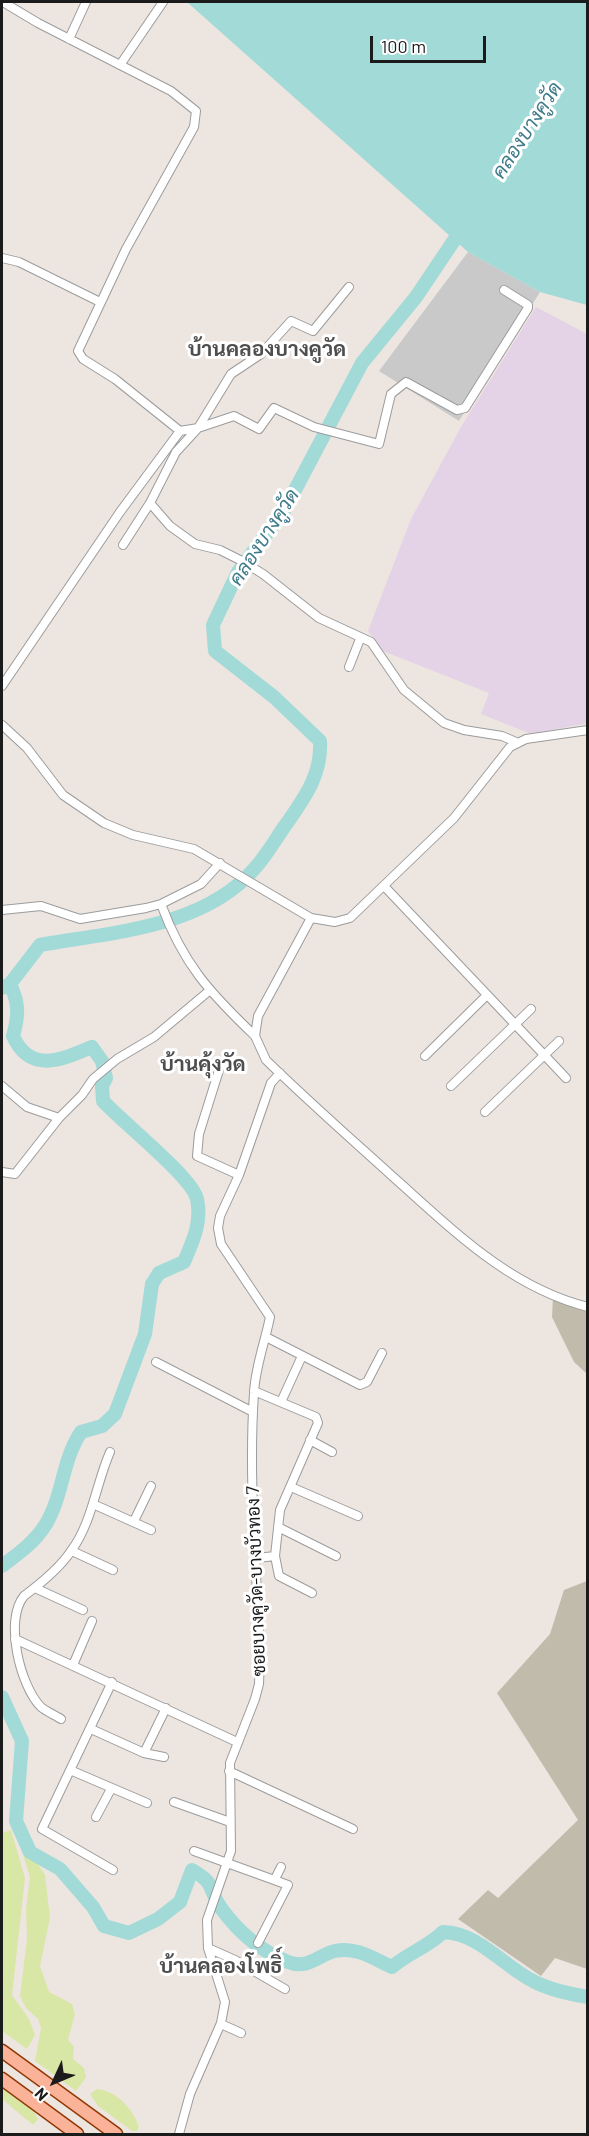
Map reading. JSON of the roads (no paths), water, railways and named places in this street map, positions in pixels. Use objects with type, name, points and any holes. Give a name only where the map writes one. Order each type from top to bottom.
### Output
[{"type":"main road","points":[[2,2051],[116,2134]]},
{"type":"main road","points":[[2,2079],[77,2134]]},
{"type":"street","points":[[3,2],[180,97],[196,111],[197,117],[100,302],[78,351],[79,355],[115,379],[180,431]]},
{"type":"street","points":[[69,39],[86,2]]},
{"type":"street","points":[[120,65],[163,2]]},
{"type":"street","points":[[2,258],[19,262],[100,302]]},
{"type":"street","points":[[123,545],[150,503],[176,452],[198,428],[236,370],[261,354],[291,321],[313,331],[349,287]]},
{"type":"street","points":[[2,686],[120,512],[180,431],[198,428],[234,416],[259,429],[274,408],[314,427],[379,444],[391,394],[403,382],[457,410],[469,405],[528,308],[528,305],[520,298],[504,290]]},
{"type":"street","points":[[150,503],[170,526],[195,544],[220,550],[240,560],[256,569],[319,618],[360,639],[371,642],[413,699],[444,723],[464,730],[502,736],[516,742]]},
{"type":"street","points":[[349,667],[360,639]]},
{"type":"street","points":[[2,725],[27,748],[63,795],[85,812],[117,829],[175,843],[220,863],[311,918],[342,922],[350,918],[384,886],[464,807],[506,751],[516,742],[588,730]]},
{"type":"street","points":[[2,910],[41,906],[80,919],[162,907],[201,884],[220,863]]},
{"type":"street","points":[[384,886],[566,1078]]},
{"type":"street","points":[[162,907],[179,945],[209,991],[255,1035],[266,1060],[479,1252],[543,1292],[588,1307]]},
{"type":"street","points":[[255,1035],[264,1005],[311,918]]},
{"type":"street","points":[[2,1172],[15,1174],[58,1118],[97,1076],[117,1059],[154,1037],[209,991]]},
{"type":"street","points":[[425,1056],[486,996]]},
{"type":"street","points":[[451,1086],[531,1009]]},
{"type":"street","points":[[484,1112],[559,1041]]},
{"type":"street","points":[[220,1067],[199,1134],[197,1156],[239,1175]]},
{"type":"street","name":"ซอยบางคูวัด-บางบัวทอง 7","points":[[179,2134],[190,2094],[221,2024],[225,2002],[208,1948],[207,1920],[231,1851],[230,1771],[237,1742],[259,1684],[252,1463],[253,1412],[254,1391],[270,1317],[221,1244],[218,1228],[271,1083],[280,1073]]},
{"type":"street","points":[[2,1086],[27,1107],[58,1118]]},
{"type":"street","points":[[266,1337],[364,1385],[382,1353]]},
{"type":"street","points":[[281,1402],[302,1356]]},
{"type":"street","points":[[156,1362],[253,1412]]},
{"type":"street","points":[[254,1391],[316,1417],[318,1423],[280,1510],[275,1556],[279,1576],[312,1593]]},
{"type":"street","points":[[310,1440],[332,1452]]},
{"type":"street","points":[[61,1719],[42,1708],[36,1701],[20,1664],[15,1639],[15,1614],[18,1604],[72,1551],[93,1504],[98,1481],[110,1452]]},
{"type":"street","points":[[134,1521],[151,1486]]},
{"type":"street","points":[[291,1487],[358,1516]]},
{"type":"street","points":[[93,1504],[150,1530]]},
{"type":"street","points":[[278,1527],[336,1556]]},
{"type":"street","points":[[72,1551],[113,1570]]},
{"type":"street","points":[[256,1558],[275,1556]]},
{"type":"street","points":[[35,1588],[83,1610]]},
{"type":"street","points":[[73,1665],[92,1622]]},
{"type":"street","points":[[15,1639],[112,1682],[237,1742]]},
{"type":"street","points":[[112,1682],[42,1829],[112,1869]]},
{"type":"street","points":[[144,1753],[166,1708]]},
{"type":"street","points":[[91,1728],[144,1753],[164,1757]]},
{"type":"street","points":[[70,1770],[147,1803]]},
{"type":"street","points":[[230,1771],[353,1829]]},
{"type":"street","points":[[96,1817],[111,1789]]},
{"type":"street","points":[[174,1802],[230,1822]]},
{"type":"street","points":[[195,1851],[285,1882],[288,1887],[258,1943]]},
{"type":"street","points":[[275,1879],[281,1867]]},
{"type":"street","points":[[208,1948],[236,1960],[285,1989]]},
{"type":"street","points":[[221,2024],[241,2032]]},
{"type":"water","points":[[187,2],[587,2],[587,305],[540,292],[468,252]]},
{"type":"waterway","name":"คลองบางคูวัด","points":[[2,988],[10,984],[40,945],[126,931],[155,924],[210,904],[234,888],[255,868],[306,794],[318,764],[320,741],[274,697],[215,651],[213,625],[238,572],[285,509],[362,363],[416,297],[465,224]]},
{"type":"waterway","points":[[2,1566],[31,1542],[46,1524],[56,1502],[70,1454],[81,1432],[102,1426],[115,1414],[145,1334],[152,1284],[159,1273],[184,1262],[193,1239],[198,1216],[197,1199],[183,1177],[103,1101],[102,1086],[106,1078],[102,1061],[92,1047],[47,1061],[28,1056],[20,1048],[13,1036],[17,1009],[10,984]]},
{"type":"waterway","points":[[2,1697],[22,1741],[16,1821],[30,1852],[60,1869],[93,1907],[104,1926],[129,1933],[158,1919],[180,1902],[192,1870],[206,1880],[221,1908],[243,1933],[259,1947],[288,1962],[307,1963],[335,1951],[350,1950],[365,1954],[392,1967],[443,1932],[468,1938],[539,1984],[588,1997]]},
{"type":"district","name":"บ้านคลองบางคูวัด","points":[[267,349]]},
{"type":"district","name":"บ้านคุ้งวัด","points":[[203,1064]]},
{"type":"district","name":"บ้านคลองโพธิ์","points":[[221,1966]]}]
